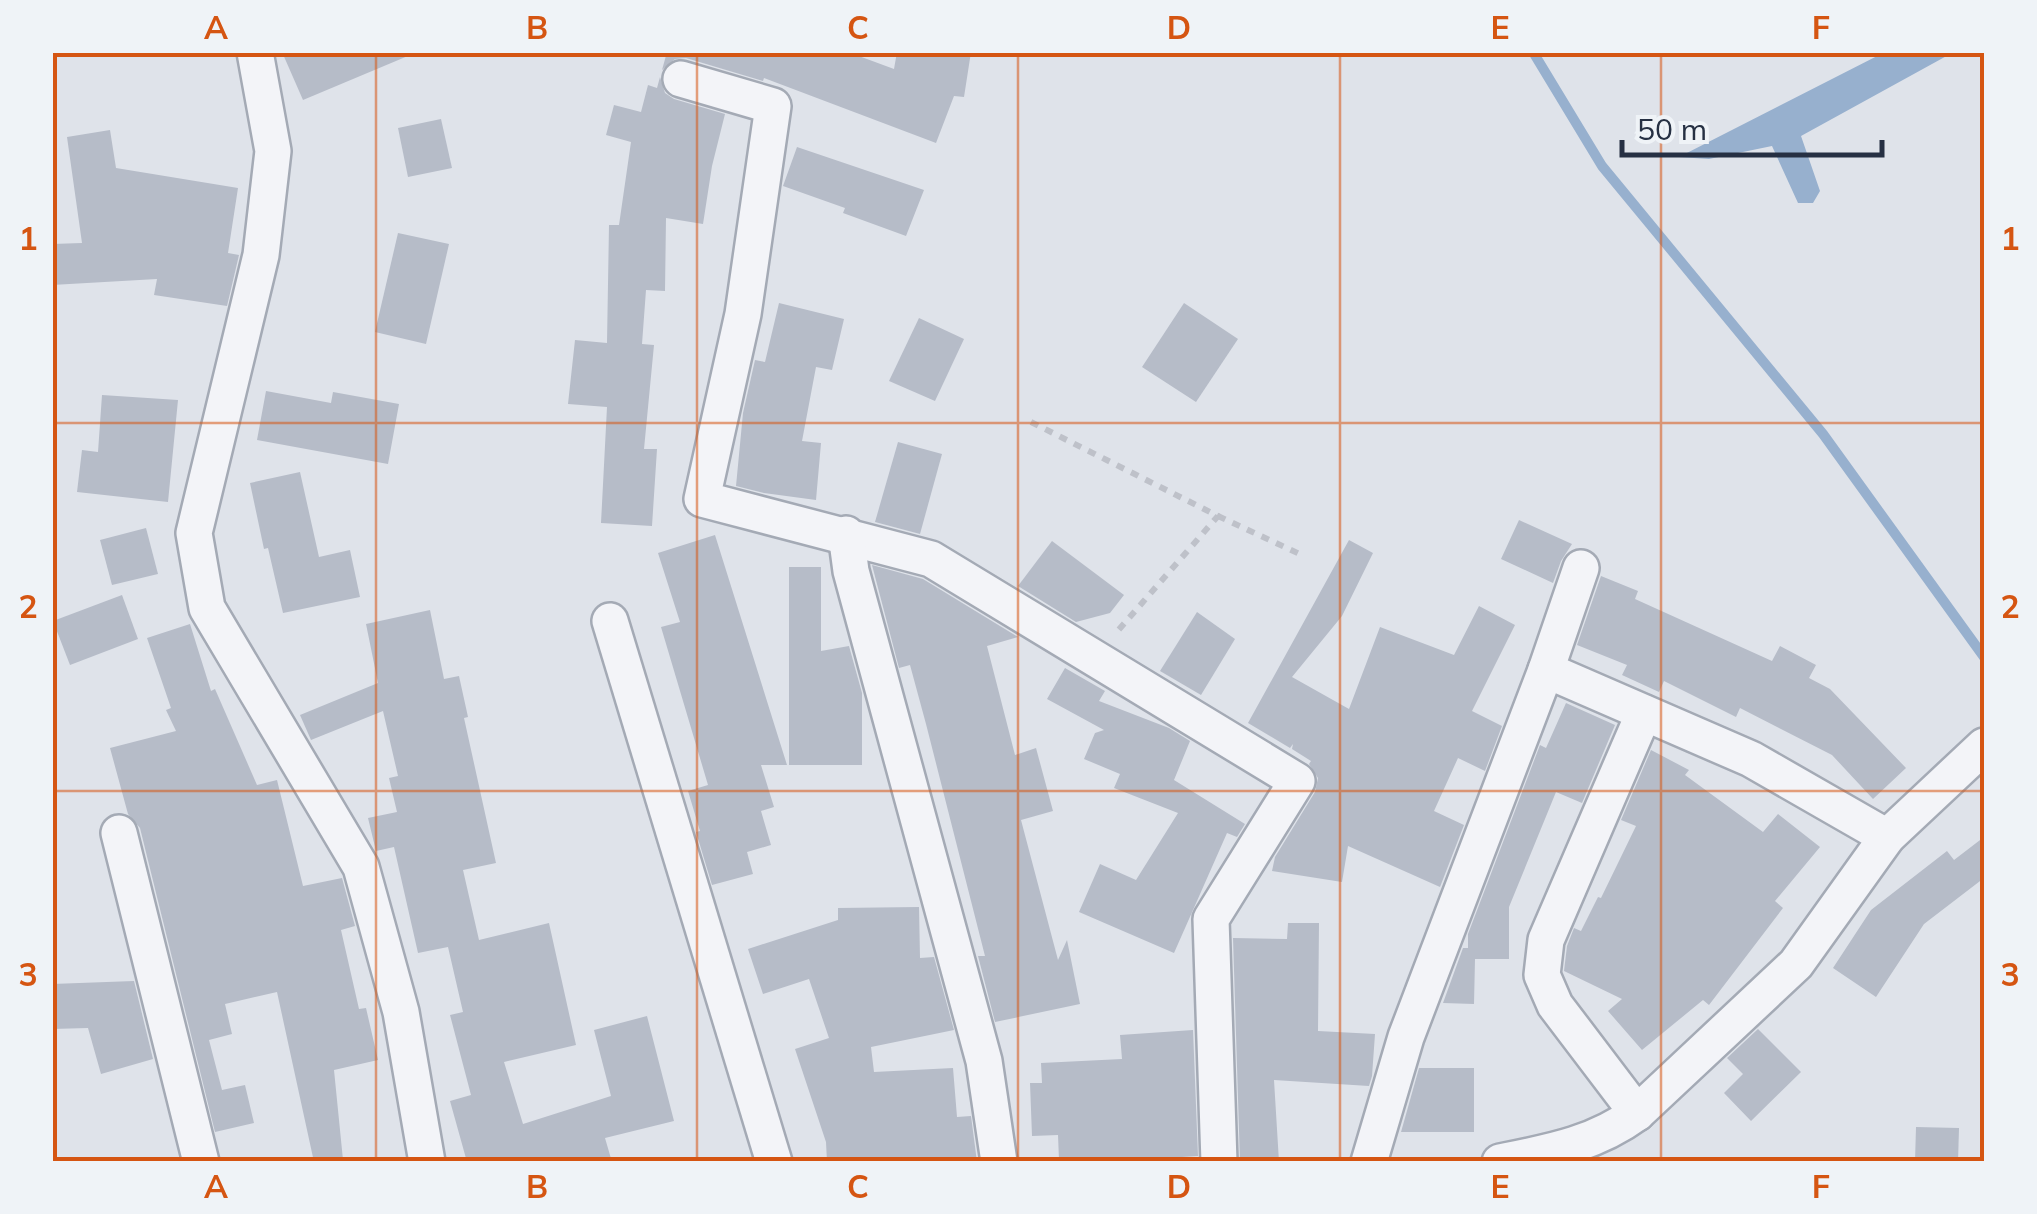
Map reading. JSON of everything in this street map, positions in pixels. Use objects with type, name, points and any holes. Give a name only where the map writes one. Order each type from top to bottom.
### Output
[{"type":"street","points":[[255,52],[273,152],[261,256],[194,533],[208,608],[361,867],[401,1012],[427,1162]]},
{"type":"street","points":[[681,79],[773,106],[742,314],[702,499],[931,558],[1297,782],[1211,919],[1218,1162]]},
{"type":"street","points":[[846,534],[851,571],[984,1062],[999,1162]]},
{"type":"street","points":[[1369,1162],[1406,1037],[1581,568]]},
{"type":"street","points":[[610,622],[774,1162]]},
{"type":"street","points":[[1546,670],[1751,760],[1887,838]]},
{"type":"street","points":[[1636,1113],[1555,1006],[1542,975],[1546,940],[1644,713]]},
{"type":"street","points":[[1500,1162],[1542,1158],[1571,1148],[1612,1131],[1636,1113],[1796,964],[1887,838],[1984,746]]},
{"type":"street","points":[[118,833],[201,1162]]},
{"type":"path","points":[[1030,422],[1304,556]]},
{"type":"path","points":[[1094,658],[1218,516]]},
{"type":"water","points":[[1885,52],[1952,53],[1801,136],[1820,191],[1813,203],[1798,203],[1772,146],[1709,159],[1679,157]]},
{"type":"building","points":[[282,52],[415,52],[415,53],[303,100]]},
{"type":"building","points":[[667,52],[848,52],[894,69],[897,52],[971,52],[964,97],[954,96],[936,143],[764,78],[763,81],[686,58],[675,59],[662,70]]},
{"type":"building","points":[[660,77],[665,93],[674,99],[725,114],[703,224],[666,218],[665,291],[646,290],[642,344],[654,345],[644,449],[657,449],[652,526],[601,523],[607,407],[568,404],[575,340],[607,343],[609,225],[619,225],[631,142],[606,135],[614,105],[641,112],[648,85],[657,88]]},
{"type":"building","points":[[441,119],[452,168],[408,177],[398,128]]},
{"type":"building","points":[[110,130],[116,168],[238,188],[228,253],[239,255],[227,306],[154,295],[157,279],[52,285],[52,244],[82,243],[67,137]]},
{"type":"building","points":[[797,147],[924,190],[906,236],[783,186]]},
{"type":"building","points":[[398,233],[449,244],[426,344],[375,332]]},
{"type":"building","points":[[779,303],[844,319],[832,370],[816,367],[802,441],[821,443],[816,500],[736,486],[743,413],[755,360],[765,362]]},
{"type":"building","points":[[1184,303],[1238,339],[1196,402],[1142,367]]},
{"type":"building","points":[[919,318],[964,339],[935,401],[889,381]]},
{"type":"building","points":[[266,391],[331,403],[333,392],[399,404],[388,464],[257,440]]},
{"type":"building","points":[[102,395],[178,400],[168,502],[77,492],[82,450],[98,452]]},
{"type":"building","points":[[898,442],[942,454],[920,534],[875,522]]},
{"type":"building","points":[[300,472],[319,557],[350,550],[360,597],[283,613],[250,483]]},
{"type":"building","points":[[1519,520],[1572,544],[1553,583],[1501,559]]},
{"type":"building","points":[[146,528],[158,574],[112,585],[100,540]]},
{"type":"building","points":[[715,535],[787,765],[761,765],[774,807],[761,811],[771,845],[747,852],[753,874],[712,885],[688,791],[708,785],[661,627],[680,622],[658,553]]},
{"type":"building","points":[[1349,540],[1373,553],[1342,616],[1292,677],[1349,709],[1380,627],[1454,655],[1479,606],[1515,625],[1472,711],[1502,726],[1485,771],[1458,758],[1434,811],[1464,825],[1440,887],[1348,846],[1342,882],[1272,871],[1275,857],[1315,792],[1318,778],[1311,761],[1292,749],[1293,744],[1290,748],[1248,723]]},
{"type":"building","points":[[1052,541],[1124,595],[1110,613],[1076,622],[1018,586]]},
{"type":"building","points":[[872,565],[923,579],[1018,637],[987,646],[1015,755],[1036,748],[1053,811],[1021,820],[1058,960],[1067,940],[1080,1004],[995,1022],[978,956],[985,956],[926,724],[910,665],[899,668]]},
{"type":"building","points":[[789,567],[821,567],[821,651],[849,646],[862,693],[862,765],[789,765]]},
{"type":"building","points":[[1601,576],[1638,591],[1635,599],[1772,661],[1780,646],[1816,665],[1809,678],[1830,689],[1906,768],[1873,799],[1832,755],[1740,708],[1736,717],[1664,681],[1659,692],[1622,675],[1627,665],[1577,645]]},
{"type":"building","points":[[122,595],[138,639],[70,665],[53,621]]},
{"type":"building","points":[[430,610],[444,679],[459,676],[468,717],[464,718],[496,863],[463,870],[479,940],[549,923],[576,1045],[504,1062],[523,1124],[611,1096],[594,1030],[647,1016],[674,1121],[605,1138],[612,1162],[467,1162],[450,1101],[471,1095],[450,1015],[463,1012],[448,947],[418,953],[394,847],[376,851],[368,818],[397,812],[389,778],[398,776],[383,711],[311,740],[300,715],[378,683],[366,624]]},
{"type":"building","points":[[1197,612],[1235,639],[1201,695],[1160,671]]},
{"type":"building","points":[[190,624],[211,691],[215,689],[257,785],[277,780],[303,886],[342,878],[355,926],[341,930],[359,1009],[366,1008],[378,1060],[334,1070],[343,1160],[314,1162],[277,992],[225,1004],[232,1034],[209,1040],[222,1090],[245,1085],[254,1123],[215,1132],[140,828],[128,814],[110,748],[176,731],[166,710],[171,708],[147,638]]},
{"type":"building","points":[[1065,668],[1105,691],[1099,701],[1169,728],[1190,741],[1174,780],[1245,824],[1237,837],[1227,833],[1174,953],[1079,912],[1100,864],[1136,880],[1178,813],[1114,788],[1120,774],[1084,759],[1095,733],[1104,730],[1047,699]]},
{"type":"building","points":[[1566,703],[1615,725],[1582,803],[1556,792],[1509,907],[1509,959],[1475,959],[1474,1004],[1443,1003],[1463,948],[1468,948],[1468,934],[1540,745],[1546,748]]},
{"type":"building","points":[[1651,750],[1689,770],[1685,775],[1763,832],[1778,814],[1820,847],[1775,901],[1783,908],[1709,1005],[1703,1000],[1642,1050],[1608,1011],[1622,999],[1564,971],[1574,928],[1581,931],[1636,826],[1621,820]]},
{"type":"building","points":[[1984,837],[1984,878],[1924,924],[1876,997],[1833,968],[1871,910],[1947,851],[1954,860]]},
{"type":"building","points":[[919,907],[920,958],[934,957],[954,1030],[871,1047],[874,1072],[953,1068],[957,1117],[971,1116],[977,1162],[827,1162],[826,1142],[795,1049],[829,1038],[809,979],[763,994],[748,949],[838,920],[838,908]]},
{"type":"building","points":[[1288,923],[1319,923],[1318,1031],[1375,1034],[1372,1076],[1369,1086],[1274,1080],[1279,1162],[1240,1162],[1233,938],[1287,939]]},
{"type":"building","points":[[134,981],[153,1059],[101,1074],[88,1028],[52,1029],[52,984]]},
{"type":"building","points":[[1758,1029],[1801,1072],[1751,1121],[1724,1093],[1743,1074],[1727,1058]]},
{"type":"building","points":[[1193,1030],[1198,1156],[1059,1160],[1058,1135],[1032,1136],[1030,1083],[1042,1083],[1041,1063],[1122,1059],[1120,1035]]},
{"type":"building","points":[[1419,1068],[1474,1068],[1474,1132],[1401,1132]]},
{"type":"building","points":[[1916,1127],[1959,1128],[1958,1162],[1915,1162]]},
{"type":"waterway","points":[[1533,52],[1602,166],[1823,434],[1984,657]]}]
